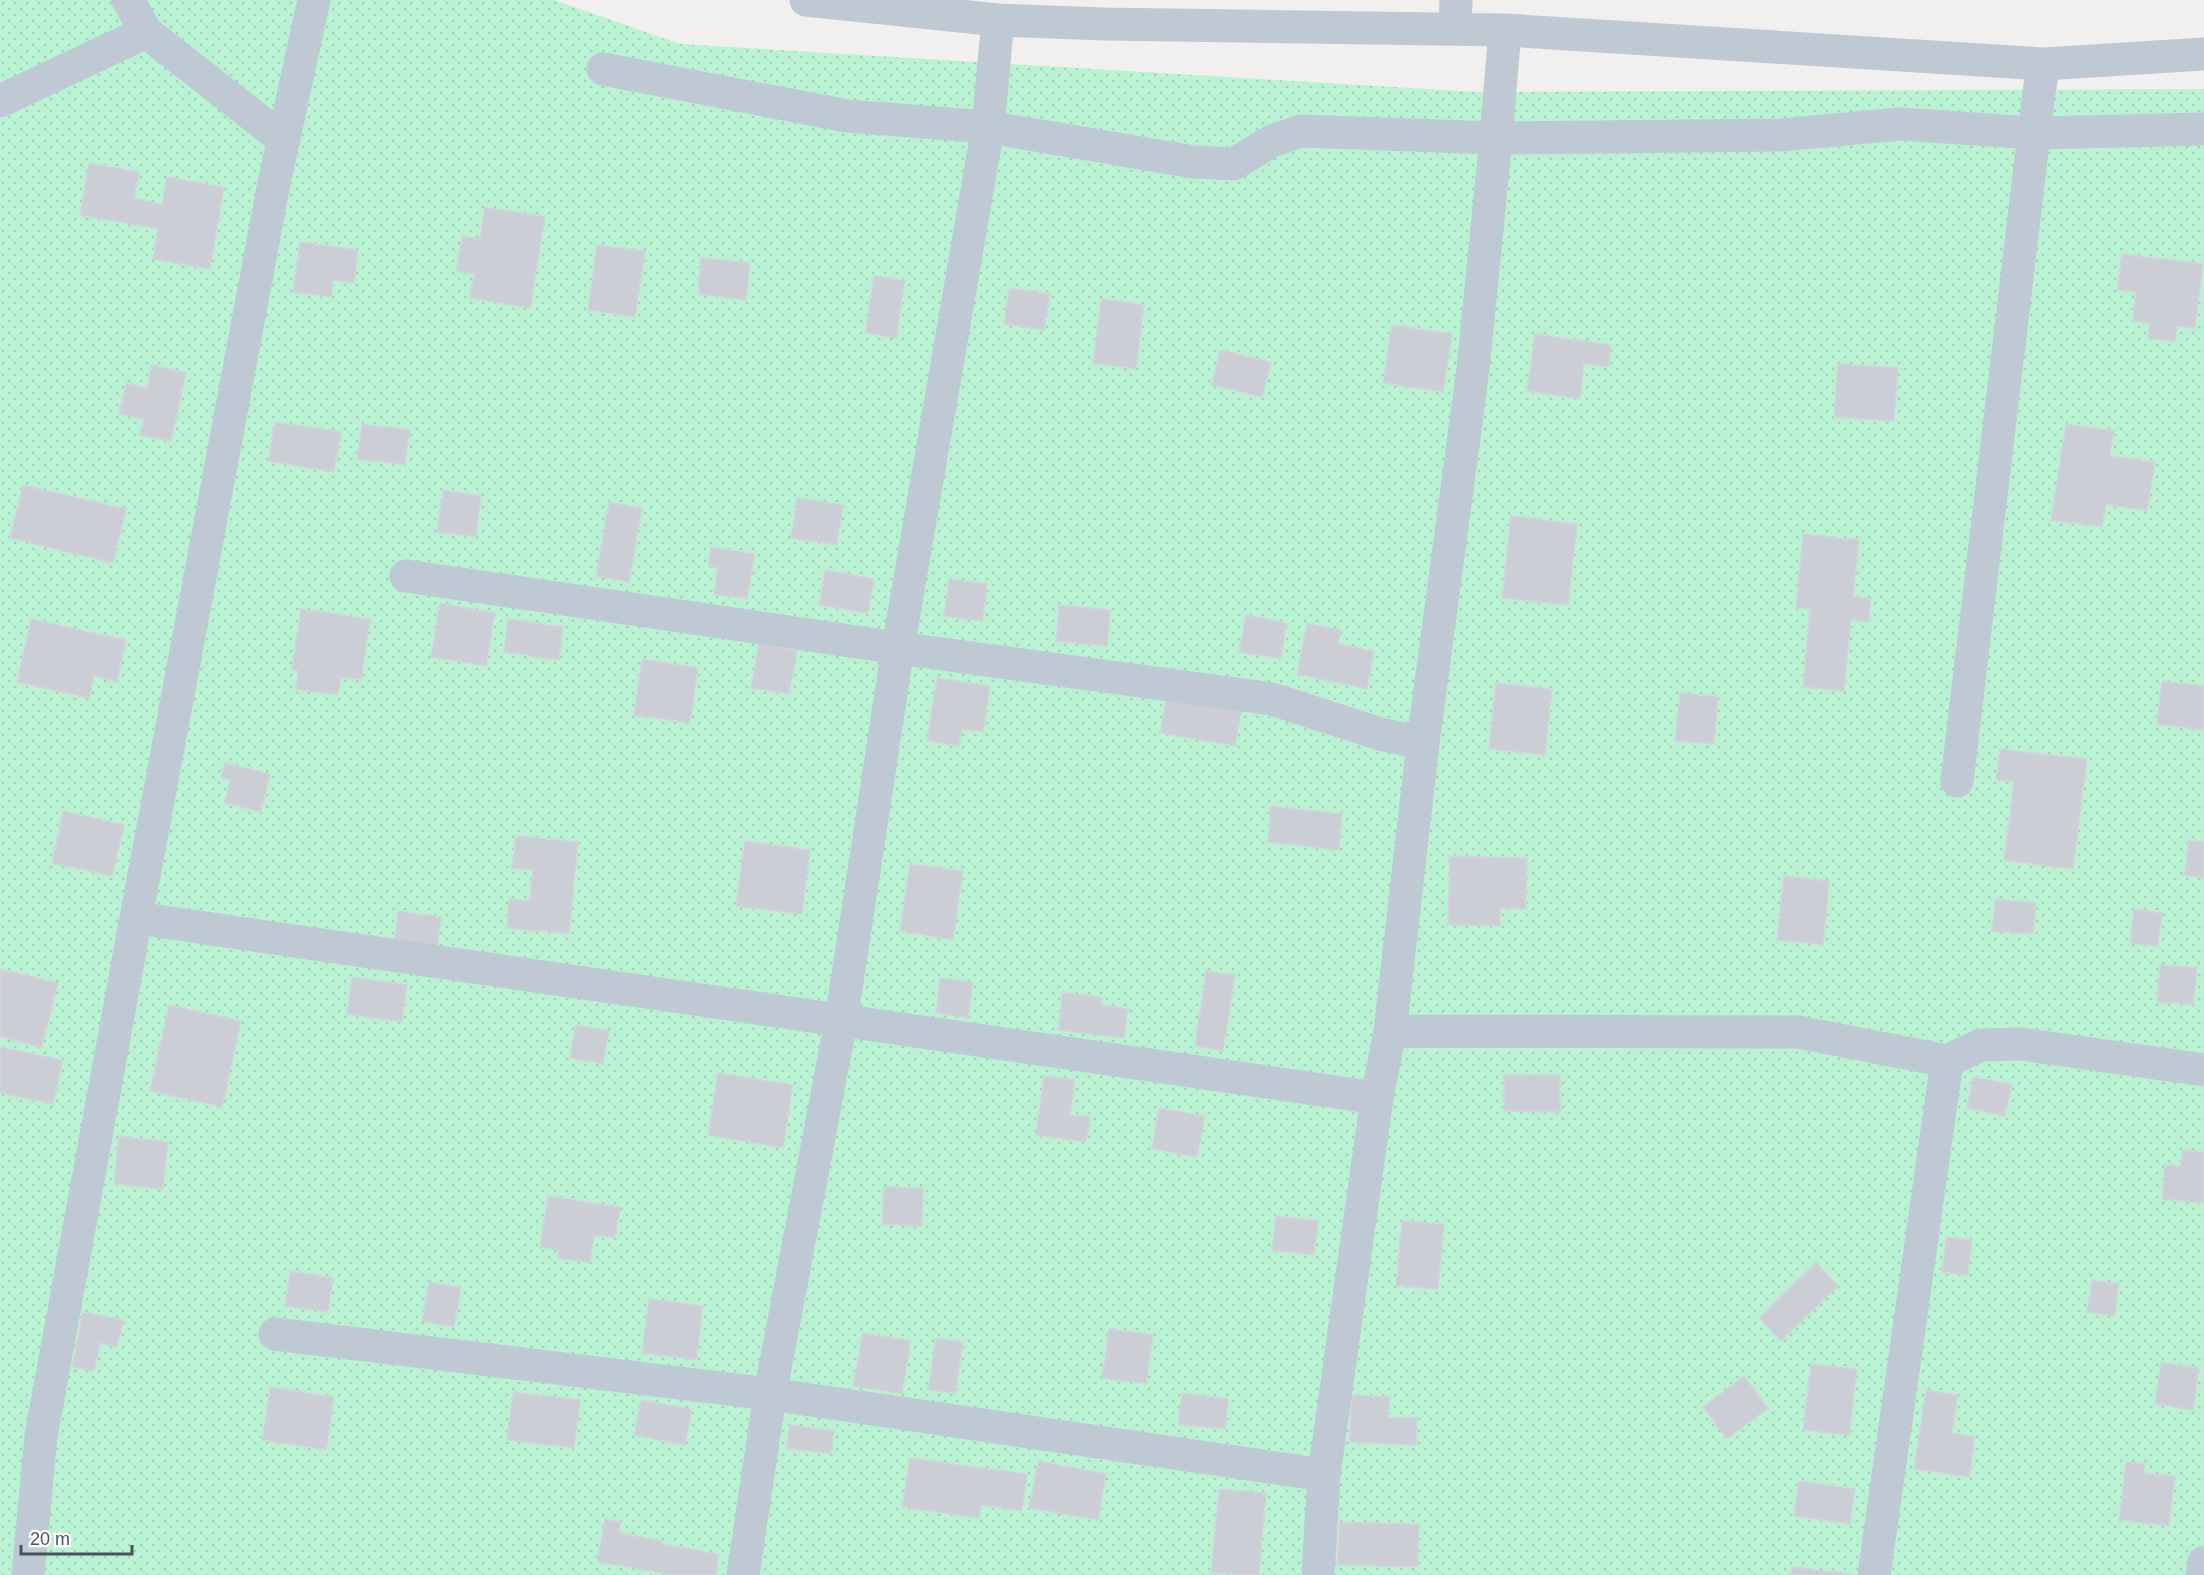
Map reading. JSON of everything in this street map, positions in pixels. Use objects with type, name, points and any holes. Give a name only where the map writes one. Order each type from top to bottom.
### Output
[{"type":"street","points":[[128,0],[146,32],[284,140]]},
{"type":"street","points":[[28,1575],[41,1436],[136,918],[284,140],[315,0]]},
{"type":"street","points":[[806,0],[998,20],[1116,25],[1456,15],[1505,30],[2044,64],[2204,54]]},
{"type":"street","points":[[743,1575],[770,1394],[841,1021],[898,648],[988,127],[998,20]]},
{"type":"street","points":[[1318,1575],[1324,1475],[1377,1098],[1390,1031],[1423,743],[1473,369],[1505,30]]},
{"type":"street","points":[[0,101],[146,32]]},
{"type":"street","points":[[1957,781],[2044,64]]},
{"type":"street","points":[[603,69],[847,116],[988,127],[1193,162],[1234,164],[1272,141],[1300,131],[1496,138],[1781,135],[1900,124],[2035,133],[2204,129]]},
{"type":"street","points":[[406,576],[898,648],[1272,699],[1380,734],[1423,743]]},
{"type":"street","points":[[136,918],[1377,1098]]},
{"type":"street","points":[[1390,1031],[1798,1032],[1947,1061],[1981,1045],[2021,1044],[2204,1070]]},
{"type":"street","points":[[1874,1575],[1947,1061]]},
{"type":"street","points":[[275,1334],[770,1394],[1324,1475]]},
{"type":"street","points":[[2202,1575],[2204,1562]]},
{"type":"green space","points":[[0,0],[554,0],[680,44],[1476,92],[2204,89],[2204,1575],[0,1575]]},
{"type":"building","points":[[89,163],[139,172],[134,198],[162,204],[167,177],[224,187],[210,269],[153,259],[158,229],[80,215]]},
{"type":"building","points":[[485,207],[545,217],[530,308],[470,298],[474,274],[456,271],[462,236],[480,239]]},
{"type":"building","points":[[300,242],[358,250],[354,283],[333,280],[331,297],[293,292]]},
{"type":"building","points":[[597,245],[645,251],[635,317],[588,310]]},
{"type":"building","points":[[2122,254],[2203,264],[2195,328],[2177,326],[2175,342],[2148,338],[2150,323],[2133,321],[2136,292],[2117,290]]},
{"type":"building","points":[[701,258],[750,263],[746,300],[698,294]]},
{"type":"building","points":[[874,276],[905,280],[896,338],[865,333]]},
{"type":"building","points":[[1009,288],[1050,294],[1044,330],[1004,324]]},
{"type":"building","points":[[1101,299],[1144,305],[1136,369],[1093,363]]},
{"type":"building","points":[[1392,325],[1452,334],[1443,392],[1383,383]]},
{"type":"building","points":[[1535,334],[1611,345],[1608,367],[1584,363],[1580,399],[1527,391]]},
{"type":"building","points":[[1220,350],[1271,362],[1262,397],[1212,385]]},
{"type":"building","points":[[1838,364],[1898,368],[1894,421],[1834,417]]},
{"type":"building","points":[[152,365],[186,373],[171,441],[140,435],[144,419],[119,414],[126,383],[147,388]]},
{"type":"building","points":[[275,422],[341,432],[334,472],[268,461]]},
{"type":"building","points":[[362,424],[410,430],[405,465],[357,459]]},
{"type":"building","points":[[2066,424],[2114,431],[2110,456],[2155,462],[2147,511],[2106,504],[2102,527],[2051,520]]},
{"type":"building","points":[[23,485],[126,509],[113,563],[10,538]]},
{"type":"building","points":[[443,490],[481,496],[476,537],[437,532]]},
{"type":"building","points":[[797,498],[843,505],[837,545],[791,538]]},
{"type":"building","points":[[609,502],[642,508],[629,582],[596,576]]},
{"type":"building","points":[[1511,516],[1577,524],[1568,605],[1502,598]]},
{"type":"building","points":[[1803,534],[1859,540],[1853,597],[1871,599],[1869,622],[1851,620],[1844,691],[1803,687],[1810,609],[1796,608]]},
{"type":"building","points":[[711,547],[755,554],[747,599],[714,594],[718,568],[708,566]]},
{"type":"building","points":[[825,570],[874,579],[868,613],[819,605]]},
{"type":"building","points":[[949,579],[987,584],[983,621],[944,616]]},
{"type":"building","points":[[440,603],[495,613],[486,666],[431,657]]},
{"type":"building","points":[[1059,605],[1111,610],[1107,646],[1056,641]]},
{"type":"building","points":[[301,609],[370,619],[361,680],[341,677],[338,695],[296,689],[298,671],[292,670]]},
{"type":"building","points":[[1246,615],[1287,623],[1281,659],[1239,652]]},
{"type":"building","points":[[31,619],[126,640],[117,682],[94,676],[89,698],[17,682]]},
{"type":"building","points":[[508,619],[563,627],[559,660],[504,652]]},
{"type":"building","points":[[1307,623],[1341,630],[1338,644],[1374,651],[1367,689],[1297,674]]},
{"type":"building","points":[[759,643],[797,651],[789,694],[751,688]]},
{"type":"building","points":[[642,659],[698,668],[690,723],[634,715]]},
{"type":"building","points":[[937,678],[990,686],[983,732],[962,729],[959,746],[927,741]]},
{"type":"building","points":[[2162,681],[2204,686],[2204,730],[2157,724]]},
{"type":"building","points":[[1496,683],[1552,689],[1545,755],[1489,749]]},
{"type":"building","points":[[1167,693],[1242,707],[1235,746],[1160,733]]},
{"type":"building","points":[[1680,693],[1718,697],[1714,744],[1675,741]]},
{"type":"building","points":[[2000,749],[2087,759],[2073,869],[2004,860],[2014,782],[1996,780]]},
{"type":"building","points":[[225,763],[270,774],[261,812],[225,803],[230,780],[221,778]]},
{"type":"building","points":[[1271,806],[1342,814],[1339,850],[1268,842]]},
{"type":"building","points":[[63,811],[124,825],[112,876],[52,863]]},
{"type":"building","points":[[516,836],[578,842],[569,934],[507,928],[509,899],[529,901],[533,870],[512,868]]},
{"type":"building","points":[[2189,840],[2204,842],[2204,878],[2184,875]]},
{"type":"building","points":[[745,841],[810,850],[802,914],[736,906]]},
{"type":"building","points":[[1450,856],[1527,858],[1526,909],[1500,908],[1500,926],[1448,925]]},
{"type":"building","points":[[910,864],[963,871],[953,940],[900,931]]},
{"type":"building","points":[[1784,876],[1829,881],[1823,945],[1777,940]]},
{"type":"building","points":[[1995,899],[2036,903],[2033,934],[1992,931]]},
{"type":"building","points":[[2134,909],[2162,913],[2158,946],[2130,943]]},
{"type":"building","points":[[398,911],[441,917],[437,949],[394,944]]},
{"type":"building","points":[[2160,965],[2197,968],[2193,1005],[2157,1002]]},
{"type":"building","points":[[0,969],[58,983],[42,1047],[0,1037]]},
{"type":"building","points":[[1206,971],[1235,975],[1223,1051],[1195,1046]]},
{"type":"building","points":[[352,977],[407,985],[402,1022],[347,1014]]},
{"type":"building","points":[[940,978],[973,983],[968,1018],[936,1013]]},
{"type":"building","points":[[1063,992],[1103,998],[1102,1005],[1128,1009],[1124,1038],[1058,1030]]},
{"type":"building","points":[[169,1005],[241,1021],[222,1107],[150,1091]]},
{"type":"building","points":[[576,1025],[609,1031],[603,1064],[570,1058]]},
{"type":"building","points":[[0,1047],[63,1060],[53,1104],[0,1093]]},
{"type":"building","points":[[718,1073],[793,1085],[783,1148],[708,1135]]},
{"type":"building","points":[[1504,1075],[1560,1075],[1560,1112],[1504,1111]]},
{"type":"building","points":[[1044,1076],[1075,1080],[1070,1115],[1090,1117],[1086,1142],[1036,1135]]},
{"type":"building","points":[[1973,1077],[2012,1084],[2005,1116],[1967,1108]]},
{"type":"building","points":[[1159,1108],[1205,1116],[1197,1157],[1152,1149]]},
{"type":"building","points":[[119,1136],[168,1142],[163,1189],[114,1184]]},
{"type":"building","points":[[2183,1150],[2204,1152],[2204,1203],[2162,1199],[2165,1165],[2181,1166]]},
{"type":"building","points":[[884,1187],[923,1188],[922,1226],[882,1224]]},
{"type":"building","points":[[548,1196],[620,1207],[615,1238],[594,1235],[590,1263],[558,1258],[559,1250],[540,1247]]},
{"type":"building","points":[[1276,1216],[1318,1221],[1314,1255],[1272,1250]]},
{"type":"building","points":[[1402,1221],[1444,1224],[1438,1289],[1396,1286]]},
{"type":"building","points":[[1946,1237],[1972,1240],[1968,1275],[1942,1272]]},
{"type":"building","points":[[1816,1262],[1838,1286],[1781,1341],[1759,1318]]},
{"type":"building","points":[[290,1271],[333,1278],[328,1312],[285,1306]]},
{"type":"building","points":[[2092,1280],[2119,1284],[2114,1316],[2087,1312]]},
{"type":"building","points":[[429,1282],[461,1288],[454,1327],[422,1321]]},
{"type":"building","points":[[649,1299],[703,1306],[696,1360],[642,1353]]},
{"type":"building","points":[[83,1312],[123,1320],[117,1347],[100,1343],[94,1371],[72,1367]]},
{"type":"building","points":[[1109,1329],[1153,1335],[1146,1384],[1102,1378]]},
{"type":"building","points":[[863,1333],[911,1341],[902,1394],[853,1386]]},
{"type":"building","points":[[936,1338],[963,1342],[956,1393],[928,1390]]},
{"type":"building","points":[[2161,1363],[2199,1368],[2193,1410],[2155,1404]]},
{"type":"building","points":[[1811,1364],[1857,1369],[1849,1435],[1803,1430]]},
{"type":"building","points":[[1744,1376],[1768,1408],[1727,1439],[1703,1407]]},
{"type":"building","points":[[270,1387],[334,1397],[326,1450],[262,1440]]},
{"type":"building","points":[[1926,1390],[1958,1395],[1952,1433],[1975,1437],[1969,1477],[1914,1469]]},
{"type":"building","points":[[513,1392],[580,1400],[574,1448],[507,1440]]},
{"type":"building","points":[[1182,1393],[1228,1399],[1225,1429],[1178,1424]]},
{"type":"building","points":[[1352,1395],[1390,1397],[1388,1417],[1417,1418],[1416,1445],[1349,1442]]},
{"type":"building","points":[[641,1400],[692,1409],[685,1445],[634,1435]]},
{"type":"building","points":[[790,1425],[834,1431],[831,1454],[786,1448]]},
{"type":"building","points":[[910,1458],[1027,1474],[1022,1511],[981,1505],[979,1518],[902,1507]]},
{"type":"building","points":[[1038,1461],[1106,1474],[1098,1520],[1029,1508]]},
{"type":"building","points":[[2126,1462],[2145,1464],[2144,1473],[2175,1476],[2169,1526],[2119,1520]]},
{"type":"building","points":[[1799,1481],[1855,1489],[1850,1524],[1794,1516]]},
{"type":"building","points":[[1219,1489],[1266,1493],[1259,1575],[1211,1573]]},
{"type":"building","points":[[605,1519],[621,1522],[619,1533],[662,1541],[662,1544],[719,1554],[716,1575],[674,1575],[597,1562]]},
{"type":"building","points":[[1339,1522],[1419,1524],[1417,1567],[1337,1565]]},
{"type":"building","points":[[1792,1567],[1852,1574],[1852,1575],[1791,1575]]}]
